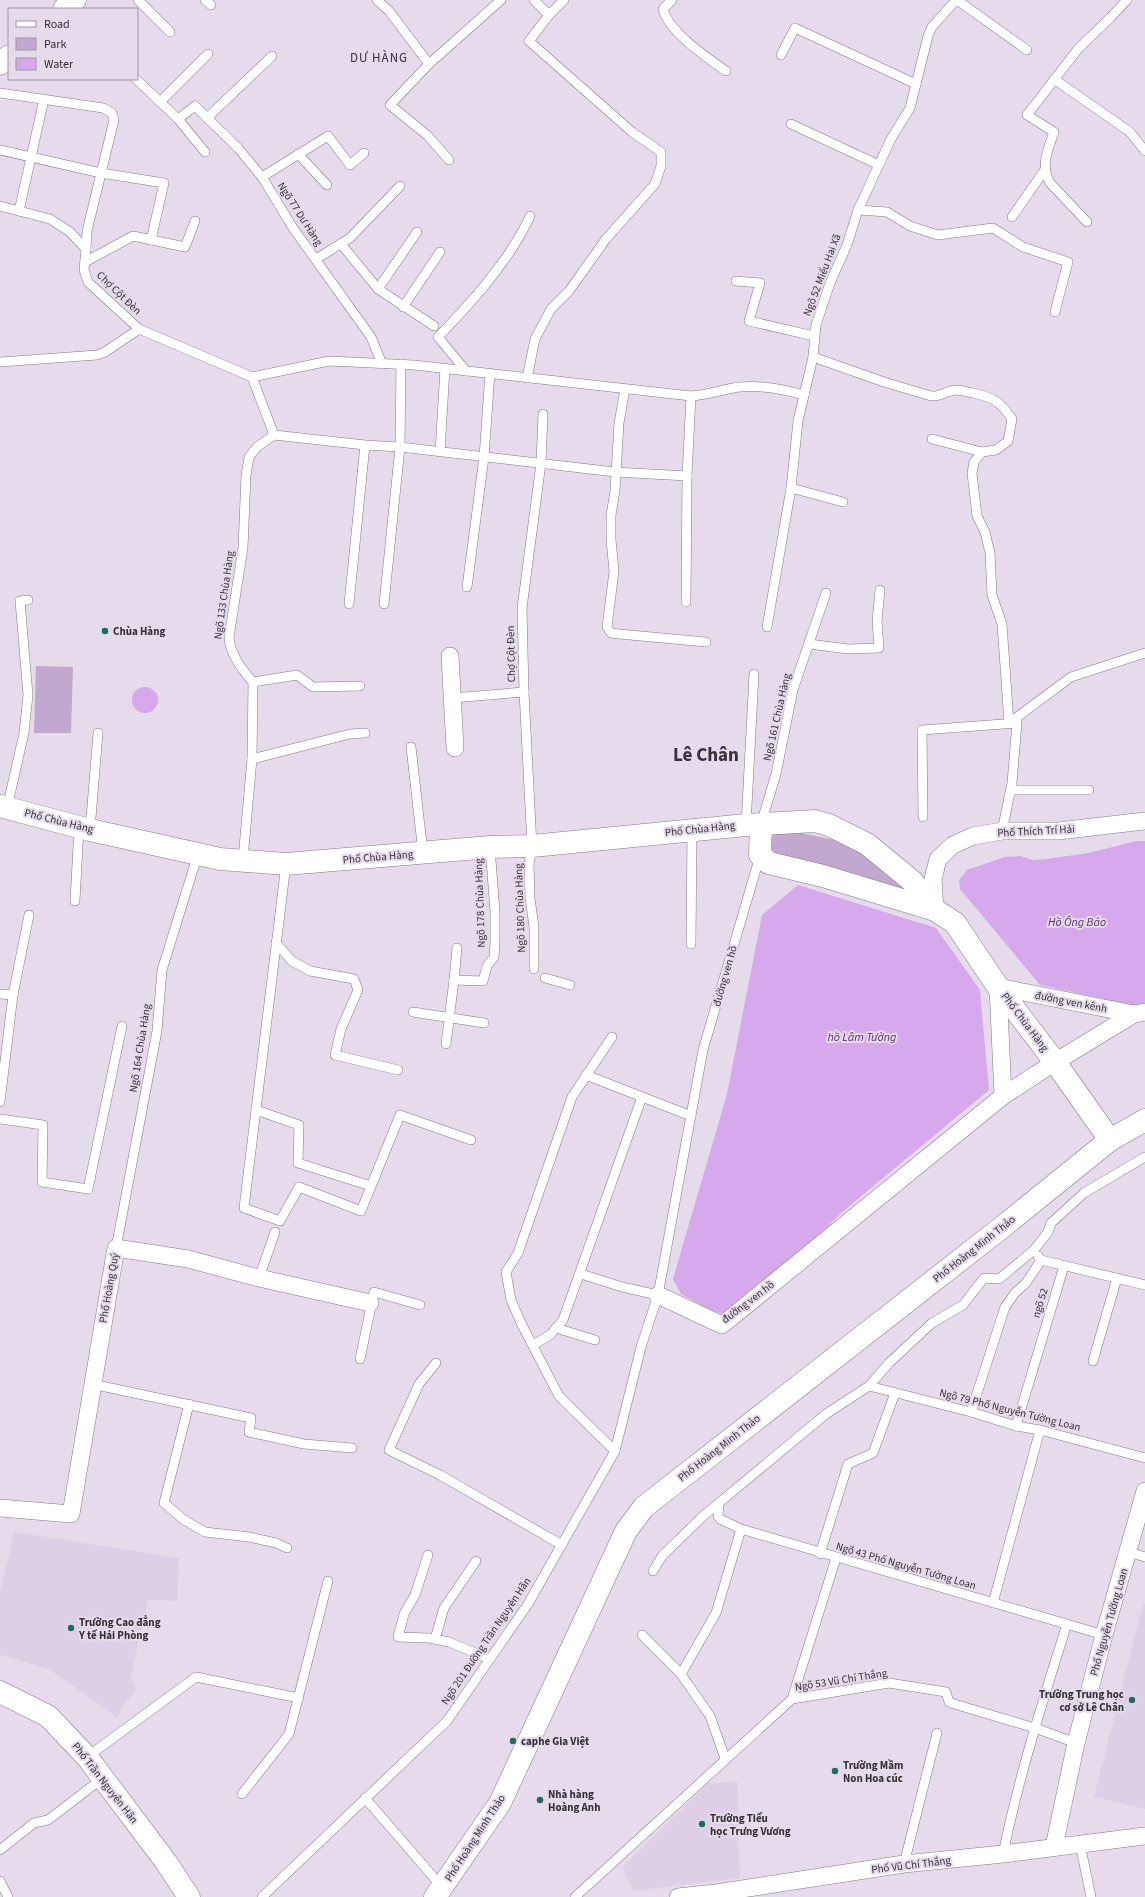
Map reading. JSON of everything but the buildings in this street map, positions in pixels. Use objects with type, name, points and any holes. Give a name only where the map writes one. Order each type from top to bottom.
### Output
[{"type":"street","points":[[0,64],[8,57]]},
{"type":"street","points":[[450,656],[455,748]]},
{"type":"street","name":"Phố Chùa Hàng","points":[[4,807],[85,828],[220,859],[243,859],[286,864],[490,847],[532,846],[692,830],[815,821],[835,828],[867,844],[912,881],[935,910]]},
{"type":"street","name":"Phố Thích Trí Hải","points":[[935,910],[933,879],[938,859],[953,845],[973,836],[1002,831],[1058,831],[1145,821]]},
{"type":"street","points":[[753,825],[760,855]]},
{"type":"street","name":"Phố Chùa Hàng","points":[[760,855],[769,862],[823,876],[935,910],[955,923],[998,987],[1055,1062],[1110,1140]]},
{"type":"street","points":[[998,987],[1003,1096]]},
{"type":"street","name":"đường ven kênh","points":[[998,987],[1139,1013]]},
{"type":"street","points":[[1003,1096],[1055,1062],[1139,1013]]},
{"type":"street","name":"đường ven hồ","points":[[658,1296],[722,1325],[1003,1096]]},
{"type":"street","name":"Phố Hoàng Minh Thảo","points":[[439,1892],[500,1803],[626,1531],[644,1507],[1110,1140],[1145,1120]]},
{"type":"street","name":"Phố Hoàng Quý","points":[[0,1508],[71,1514],[116,1248],[188,1259],[259,1278],[370,1303]]},
{"type":"street","name":"Phố Nguyễn Tường Loan","points":[[1054,1847],[1076,1743],[1104,1635],[1145,1491]]},
{"type":"street","name":"Phố Trần Nguyên Hãn","points":[[0,1692],[48,1716],[87,1757],[166,1862],[189,1897]]},
{"type":"street","name":"Phố Vũ Chí Thắng","points":[[678,1897],[717,1895],[904,1864],[1003,1854],[1145,1836]]},
{"type":"lane","points":[[138,0],[170,32]]},
{"type":"lane","points":[[377,0],[429,64]]},
{"type":"lane","points":[[449,160],[428,136],[390,105],[429,64],[500,0]]},
{"type":"lane","points":[[534,0],[549,16]]},
{"type":"lane","points":[[527,378],[535,339],[551,309],[569,291],[606,239],[655,184],[661,166],[661,152],[632,132],[529,41],[564,0]]},
{"type":"lane","points":[[672,0],[663,8],[668,22],[703,55],[726,71]]},
{"type":"lane","points":[[957,0],[1027,50]]},
{"type":"lane","name":"Ngõ 52 Miếu Hai Xã","points":[[767,627],[791,488],[798,421],[813,357],[816,325],[822,305],[847,245],[858,210],[879,166],[910,108],[928,36],[932,27],[957,0]]},
{"type":"lane","points":[[1087,222],[1050,183],[1044,171],[1043,165],[1054,132],[1026,115],[1078,49],[1127,0]]},
{"type":"lane","points":[[781,55],[795,28],[916,84]]},
{"type":"lane","points":[[160,102],[208,54]]},
{"type":"lane","points":[[207,118],[272,56]]},
{"type":"lane","points":[[1054,78],[1130,132],[1145,151]]},
{"type":"lane","points":[[137,80],[178,119],[205,152]]},
{"type":"lane","name":"Chợ Cột Đèn","points":[[0,93],[103,108],[112,113],[114,120],[87,231],[84,270],[88,282],[139,329],[252,377]]},
{"type":"lane","points":[[19,211],[44,99]]},
{"type":"lane","name":"Ngõ 77 Dư Hàng","points":[[178,119],[195,106],[238,148],[262,177],[293,228],[371,337],[382,364]]},
{"type":"lane","points":[[791,124],[879,166]]},
{"type":"lane","points":[[262,177],[328,136],[350,165],[364,153]]},
{"type":"lane","points":[[0,150],[101,173],[164,183],[151,240]]},
{"type":"lane","points":[[298,154],[327,185]]},
{"type":"lane","points":[[1012,218],[1044,171]]},
{"type":"lane","points":[[316,259],[350,238],[400,186]]},
{"type":"lane","points":[[0,206],[50,218],[70,232],[86,249]]},
{"type":"lane","points":[[858,210],[887,212],[910,226],[938,235],[993,228],[1023,247],[1068,262],[1055,312]]},
{"type":"lane","points":[[466,371],[438,337],[489,280],[526,226],[530,216]]},
{"type":"lane","points":[[84,262],[133,236],[185,246],[195,221]]},
{"type":"lane","points":[[378,289],[417,232]]},
{"type":"lane","points":[[341,244],[378,289],[403,307],[434,326]]},
{"type":"lane","points":[[403,307],[440,252]]},
{"type":"lane","points":[[736,281],[760,283],[749,321],[814,336]]},
{"type":"lane","points":[[0,362],[97,355],[105,352],[139,329]]},
{"type":"lane","points":[[813,357],[884,382],[931,396],[939,396],[953,390],[960,390],[992,397],[1003,405],[1012,419],[1008,441],[996,450],[982,452],[932,439]]},
{"type":"lane","points":[[687,476],[615,472],[400,447],[366,445],[274,435],[252,377],[329,361],[401,364],[445,368],[691,396],[707,395],[740,387],[778,388],[804,395]]},
{"type":"lane","points":[[384,604],[400,447],[401,364]]},
{"type":"lane","points":[[440,452],[445,368]]},
{"type":"lane","points":[[467,587],[484,457],[490,373]]},
{"type":"lane","points":[[626,389],[618,423],[611,540],[614,571],[607,627],[611,633],[706,642]]},
{"type":"lane","points":[[686,602],[687,476],[691,396]]},
{"type":"lane","name":"Chợ Cột Đèn","points":[[532,846],[524,692],[522,608],[541,463],[543,414]]},
{"type":"lane","name":"Ngõ 133 Chùa Hàng","points":[[253,682],[242,669],[229,647],[229,637],[243,548],[246,475],[249,457],[257,447],[274,435]]},
{"type":"lane","points":[[349,604],[366,445]]},
{"type":"lane","points":[[982,452],[974,462],[974,487],[977,516],[985,532],[990,553],[992,595],[1002,624],[1009,723]]},
{"type":"lane","points":[[791,488],[843,502]]},
{"type":"lane","points":[[809,644],[848,649],[879,648],[877,621],[880,590]]},
{"type":"lane","name":"Ngõ 161 Chùa Hàng","points":[[753,825],[776,774],[793,690],[826,593]]},
{"type":"lane","points":[[4,807],[24,733],[28,695],[20,601],[28,600]]},
{"type":"lane","points":[[1009,723],[1071,678],[1145,652]]},
{"type":"lane","points":[[753,825],[754,674]]},
{"type":"lane","points":[[243,859],[252,759],[253,682],[297,675],[313,687],[360,686]]},
{"type":"lane","points":[[452,698],[524,692]]},
{"type":"lane","points":[[923,817],[922,730],[1016,723],[1011,790],[1002,831]]},
{"type":"lane","points":[[75,901],[98,733]]},
{"type":"lane","points":[[252,759],[350,734],[365,733]]},
{"type":"lane","points":[[411,747],[424,853]]},
{"type":"lane","points":[[1011,790],[1089,790]]},
{"type":"lane","points":[[691,944],[692,830]]},
{"type":"lane","name":"Ngõ 180 Chùa Hàng","points":[[532,846],[529,864],[530,898],[534,927],[534,969]]},
{"type":"lane","name":"Ngõ 178 Chùa Hàng","points":[[454,980],[483,981],[487,966],[494,957],[495,912],[490,847]]},
{"type":"lane","name":"Ngõ 164 Chùa Hàng","points":[[116,1248],[157,1031],[162,970],[198,854]]},
{"type":"lane","name":"đường ven hồ","points":[[658,1296],[703,1050],[760,855]]},
{"type":"lane","points":[[286,864],[244,1208],[280,1221],[299,1187],[361,1211],[400,1115],[471,1140]]},
{"type":"lane","points":[[0,1102],[13,995],[29,914]]},
{"type":"lane","points":[[276,943],[292,961],[310,971],[354,979],[358,990],[341,1029],[335,1055],[398,1070]]},
{"type":"lane","points":[[446,1044],[451,1017],[457,948]]},
{"type":"lane","points":[[545,978],[570,985]]},
{"type":"lane","points":[[0,994],[13,995]]},
{"type":"lane","points":[[413,1012],[484,1023]]},
{"type":"lane","points":[[0,1119],[43,1125],[42,1182],[88,1188],[122,1026]]},
{"type":"lane","points":[[612,1038],[572,1097],[518,1253],[506,1272],[511,1300],[559,1396],[615,1450]]},
{"type":"lane","points":[[586,1075],[690,1116]]},
{"type":"lane","points":[[533,1345],[550,1336],[563,1320],[581,1274],[642,1097]]},
{"type":"lane","points":[[256,1110],[299,1125],[298,1163],[371,1186]]},
{"type":"lane","points":[[653,1571],[662,1556],[670,1547],[719,1503],[826,1414],[869,1386],[889,1363],[932,1324],[963,1305],[984,1278],[999,1279],[1034,1250],[1048,1232],[1051,1223],[1084,1193],[1145,1157]]},
{"type":"lane","points":[[259,1278],[275,1232]]},
{"type":"lane","points":[[1034,1250],[1041,1260],[1145,1285]]},
{"type":"lane","points":[[971,1412],[1005,1307],[1015,1293],[1026,1283],[1041,1260]]},
{"type":"lane","name":"ngõ 52","points":[[1016,1426],[1064,1266]]},
{"type":"lane","points":[[581,1274],[622,1287],[658,1296]]},
{"type":"lane","points":[[1093,1361],[1117,1278]]},
{"type":"lane","points":[[360,1359],[370,1303],[374,1292],[420,1305]]},
{"type":"lane","name":"Ngõ 201 Đường Trần Nguyên Hãn","points":[[262,1897],[447,1721],[528,1604],[615,1450],[642,1347],[658,1296]]},
{"type":"lane","points":[[556,1328],[595,1340]]},
{"type":"lane","points":[[436,1363],[419,1384],[389,1450],[440,1475],[562,1545]]},
{"type":"lane","points":[[92,1384],[251,1418],[249,1432],[304,1444],[352,1448]]},
{"type":"lane","name":"Ngõ 79 Phố Nguyễn Tường Loan","points":[[869,1386],[971,1412],[1016,1426],[1040,1430],[1145,1458]]},
{"type":"lane","points":[[820,1554],[848,1464],[873,1453],[895,1393]]},
{"type":"lane","points":[[189,1404],[164,1503],[184,1520],[205,1532],[249,1537],[288,1548]]},
{"type":"lane","points":[[993,1602],[1040,1430]]},
{"type":"lane","name":"Ngõ 43 Phố Nguyễn Tường Loan","points":[[719,1503],[718,1516],[722,1521],[741,1529],[820,1554],[993,1602],[1104,1635]]},
{"type":"lane","points":[[681,1674],[716,1613],[741,1529]]},
{"type":"lane","points":[[1128,1552],[1145,1557]]},
{"type":"lane","points":[[428,1555],[415,1595],[404,1614],[398,1638],[435,1639],[449,1642],[490,1659]]},
{"type":"lane","points":[[792,1699],[836,1558]]},
{"type":"lane","points":[[435,1639],[444,1608],[476,1561]]},
{"type":"lane","points":[[242,1794],[289,1734],[328,1581]]},
{"type":"lane","points":[[1003,1854],[1012,1810],[1035,1728],[1068,1624]]},
{"type":"lane","points":[[642,1635],[681,1674],[710,1716],[725,1758]]},
{"type":"lane","points":[[87,1757],[196,1677],[299,1698]]},
{"type":"lane","name":"Ngõ 53 Vũ Chí Thắng","points":[[574,1897],[725,1758],[792,1699],[888,1683],[944,1691],[947,1693],[949,1702],[954,1704],[1035,1728],[1076,1743]]},
{"type":"lane","points":[[904,1864],[937,1733]]},
{"type":"lane","points":[[0,1850],[34,1823],[48,1820],[103,1778]]},
{"type":"lane","points":[[365,1798],[439,1892]]},
{"type":"lane","points":[[1080,1844],[1090,1897]]},
{"type":"lane","points":[[0,1881],[8,1897]]},
{"type":"shaded area","name":"Trường Cao đẳng Y tế Hải Phòng","points":[[14,1532],[179,1558],[177,1601],[148,1600],[131,1675],[135,1689],[117,1717],[49,1669],[0,1655],[0,1593]]},
{"type":"shaded area","name":"Trường Trung học cơ sở Lê Chân","points":[[1143,1603],[1145,1604],[1145,1809],[1094,1797]]},
{"type":"shaded area","name":"Trường Tiểu học Trưng Vương","points":[[737,1781],[740,1878],[633,1891],[623,1866],[709,1783]]},
{"type":"green space","points":[[36,666],[73,667],[71,733],[34,733]]},
{"type":"green space","points":[[788,830],[853,844],[906,889],[898,896],[849,872],[780,859],[770,847],[773,834]]},
{"type":"water","points":[[145,687],[154,691],[158,700],[154,709],[145,713],[136,709],[132,700],[136,691]]},
{"type":"water","name":"Hồ Ông Báo","points":[[1137,841],[1145,841],[1145,1005],[1136,1006],[1040,985],[960,889],[959,880],[967,870],[1005,857],[1020,856],[1033,860],[1047,859],[1088,853]]},
{"type":"water","name":"hồ Lâm Tường","points":[[798,885],[936,928],[980,990],[989,1090],[841,1213],[787,1269],[728,1315],[712,1311],[681,1294],[673,1279],[727,1094],[762,915]]},
{"type":"place","name":"Chùa Hàng","points":[[105,631]]},
{"type":"place","name":"Trường Cao đẳng Y tế Hải Phòng","points":[[71,1628]]},
{"type":"place","name":"Trường Trung học cơ sở Lê Chân","points":[[1132,1700]]},
{"type":"place","name":"caphe Gia Việt","points":[[513,1741]]},
{"type":"place","name":"Trường Mầm Non Hoa cúc","points":[[835,1771]]},
{"type":"place","name":"Nhà hàng Hoàng Anh","points":[[540,1800]]},
{"type":"place","name":"Trường Tiểu học Trưng Vương","points":[[702,1824]]},
{"type":"district","name":"DƯ HÀNG","points":[[379,58]]},
{"type":"district","name":"Lê Chân","points":[[706,755]]}]
